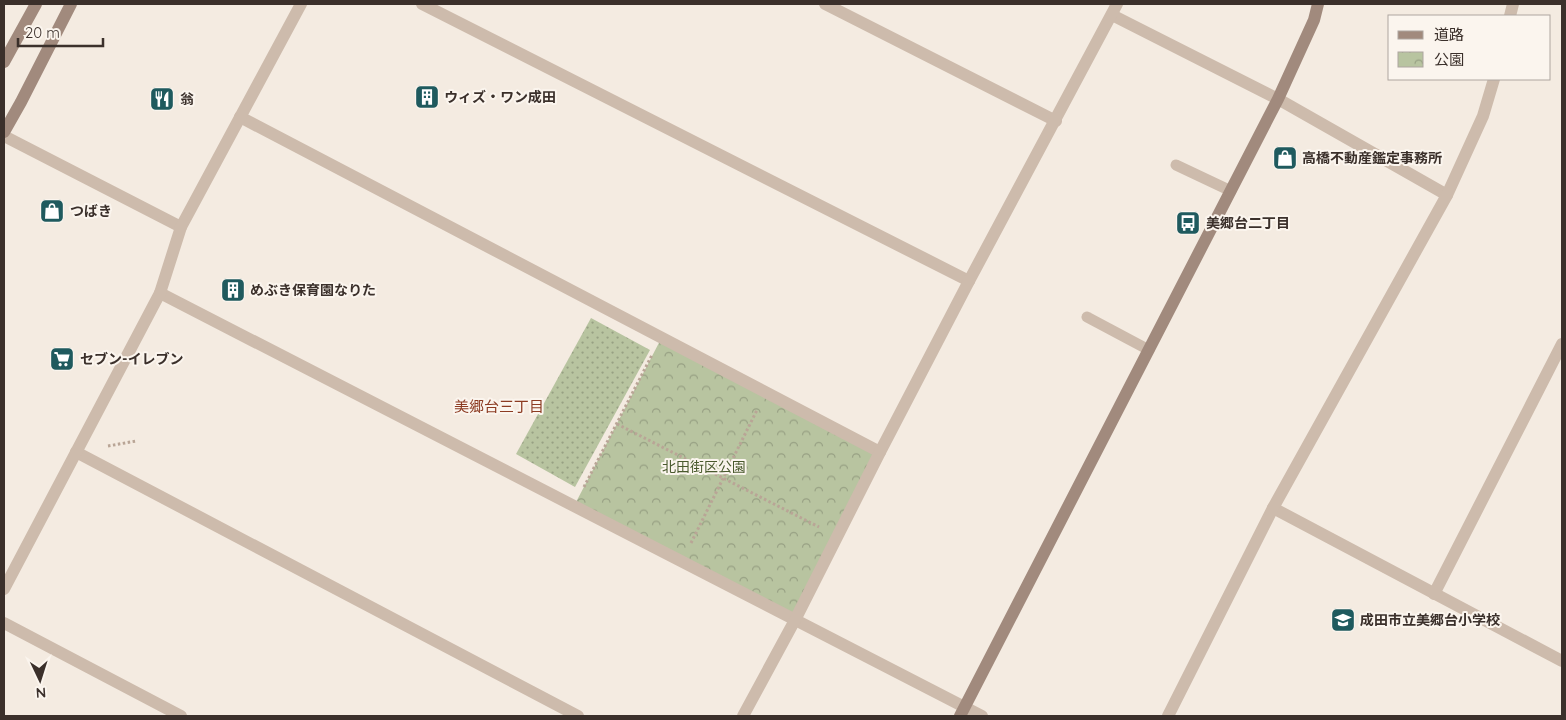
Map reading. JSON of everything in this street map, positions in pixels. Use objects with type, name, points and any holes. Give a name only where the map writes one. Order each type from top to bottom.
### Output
[{"type":"street","points":[[4,62],[36,4]]},
{"type":"street","points":[[4,132],[71,4]]},
{"type":"street","points":[[4,589],[160,293],[182,227],[301,4]]},
{"type":"street","points":[[422,4],[969,282]]},
{"type":"street","points":[[825,4],[1056,121]]},
{"type":"street","points":[[962,711],[1278,99],[1314,20],[1318,4]]},
{"type":"street","points":[[743,716],[796,620],[880,452],[1115,9],[1447,195]]},
{"type":"street","points":[[1168,716],[1273,508],[1447,195],[1483,116],[1494,80]]},
{"type":"street","points":[[240,117],[880,452]]},
{"type":"street","points":[[4,136],[182,227]]},
{"type":"street","points":[[160,293],[796,620],[962,711],[982,716]]},
{"type":"street","points":[[1434,594],[1562,344]]},
{"type":"street","points":[[76,452],[578,716]]},
{"type":"street","points":[[1273,508],[1562,661]]},
{"type":"street","points":[[4,623],[181,716]]},
{"type":"lane","points":[[1176,165],[1231,191]]},
{"type":"lane","points":[[1087,318],[1149,350]]},
{"type":"path","points":[[574,506],[662,337]]},
{"type":"path","points":[[682,562],[766,392]]},
{"type":"path","points":[[617,424],[837,537]]},
{"type":"green space","points":[[591,318],[650,350],[575,487],[516,454]]},
{"type":"green space","name":"北田街区公園","points":[[662,337],[878,450],[795,620],[574,506]]},
{"type":"place","name":"ウィズ・ワン成田","points":[[427,97]]},
{"type":"place","name":"翁","points":[[162,99]]},
{"type":"place","name":"高橋不動産鑑定事務所","points":[[1285,158]]},
{"type":"place","name":"つばき","points":[[52,211]]},
{"type":"place","name":"美郷台二丁目","points":[[1188,223]]},
{"type":"place","name":"めぶき保育園なりた","points":[[233,290]]},
{"type":"place","name":"セブン-イレブン","points":[[62,359]]},
{"type":"place","name":"成田市立美郷台小学校","points":[[1343,620]]},
{"type":"district","name":"美郷台三丁目","points":[[499,407]]}]
